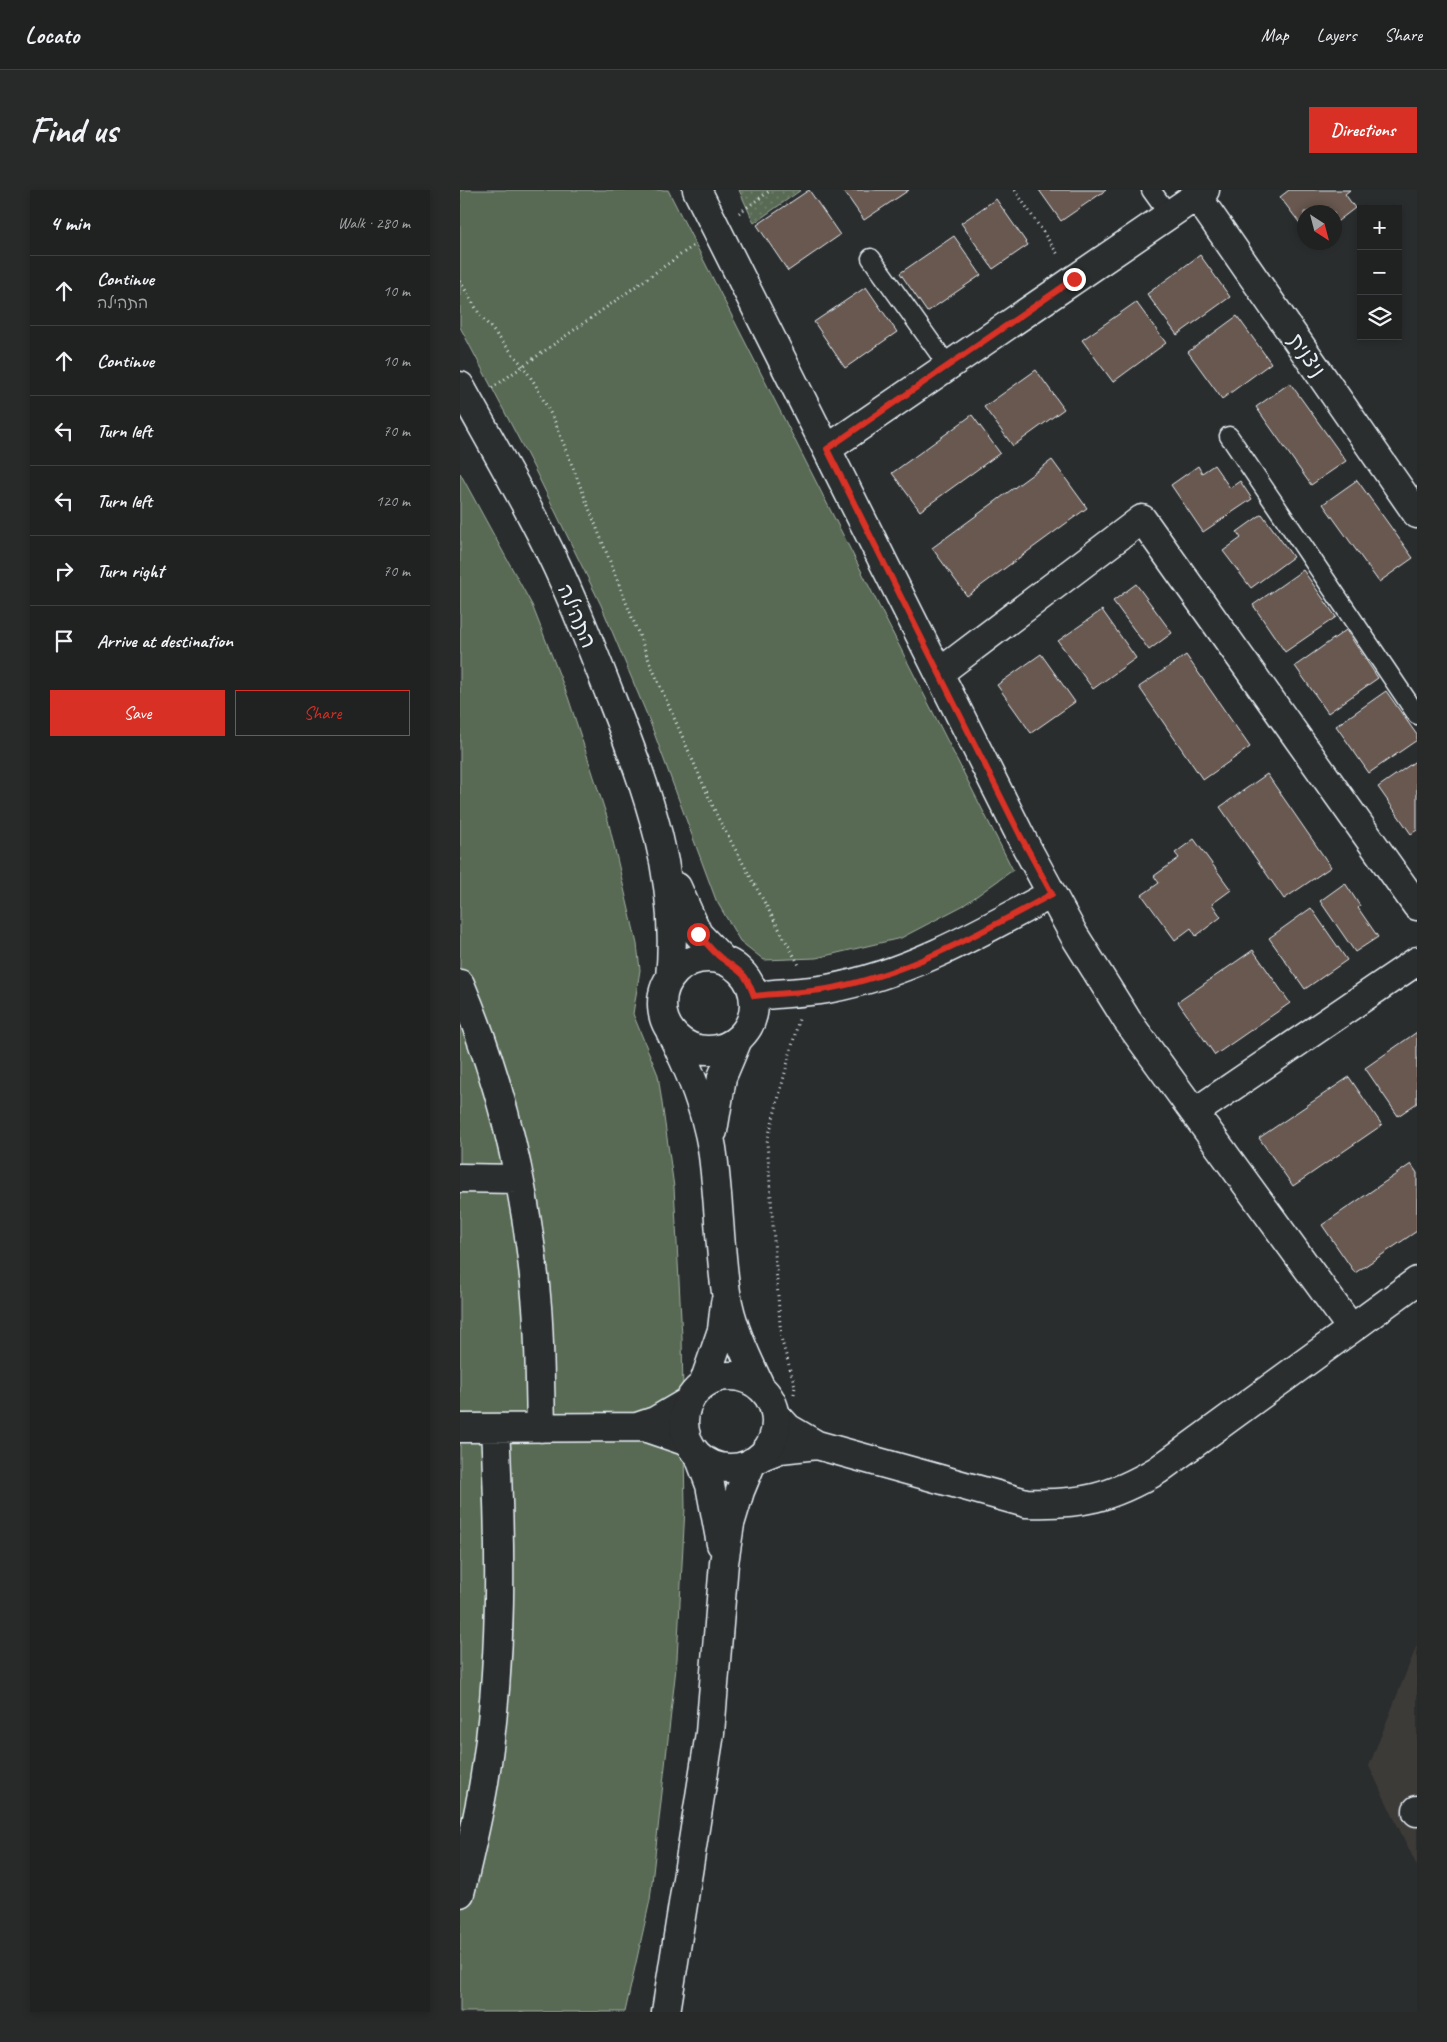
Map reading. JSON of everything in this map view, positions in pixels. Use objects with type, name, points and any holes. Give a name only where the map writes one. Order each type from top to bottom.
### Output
[{"type":"street","points":[[697,190],[939,673],[1074,935],[1128,1020],[1351,1328]]},
{"type":"street","points":[[827,449],[1201,193]]},
{"type":"street","name":"ניצנית","points":[[1201,193],[1417,514]]},
{"type":"street","name":"התהילה","points":[[465,395],[541,534],[625,734],[648,799],[669,882],[673,946],[670,978]]},
{"type":"street","points":[[939,673],[1142,520],[1417,906]]},
{"type":"street","name":"התהילה","points":[[664,858],[698,934],[723,960]]},
{"type":"street","points":[[754,996],[826,989],[874,978],[931,958],[1052,894]]},
{"type":"street","points":[[712,1148],[715,1109],[722,1077],[738,1039],[748,1027],[754,1012],[754,996],[748,979],[737,967],[723,960],[707,958],[695,960],[681,967],[670,978],[663,993],[663,1016],[689,1069],[700,1102],[712,1148],[726,1294],[743,1351],[761,1388],[771,1400],[782,1422],[817,1446],[1026,1503],[1055,1504],[1099,1498],[1129,1488],[1158,1470],[1351,1328],[1417,1282]]},
{"type":"street","points":[[1194,1112],[1417,960]]},
{"type":"street","points":[[460,984],[495,1079],[512,1143],[537,1306],[542,1428]]},
{"type":"street","points":[[670,1030],[681,1042],[696,1048],[718,1049],[738,1039]]},
{"type":"street","points":[[460,1178],[518,1179]]},
{"type":"street","points":[[724,1563],[710,1485],[683,1422],[722,1330],[726,1294]]},
{"type":"street","points":[[636,1427],[655,1421],[717,1378],[732,1376],[748,1380],[761,1388]]},
{"type":"street","points":[[666,2012],[710,1733],[724,1563],[730,1524],[740,1491],[757,1459],[770,1446],[782,1422]]},
{"type":"street","points":[[460,1428],[636,1427],[662,1431],[694,1449],[717,1467],[731,1469],[746,1466],[780,1449],[817,1446]]},
{"type":"street","points":[[460,1893],[474,1837],[484,1781],[496,1668],[499,1555],[495,1428]]},
{"type":"lane","points":[[1151,190],[1169,215]]},
{"type":"lane","points":[[871,258],[948,366]]},
{"type":"lane","points":[[1229,436],[1417,715]]},
{"type":"path","points":[[465,395],[523,366],[771,190]]},
{"type":"path","points":[[1015,190],[1074,279]]},
{"type":"path","points":[[460,282],[480,315],[523,366],[555,422],[650,663],[718,818],[787,939],[800,966],[807,991],[767,1142],[780,1338],[795,1386],[782,1422]]},
{"type":"shaded area","points":[[1417,1645],[1417,1866],[1369,1766]]},
{"type":"green space","points":[[460,190],[668,190],[1013,870],[964,905],[901,938],[816,958],[764,960],[740,941],[716,900],[650,722],[601,605],[534,468],[460,327]]},
{"type":"green space","points":[[739,190],[801,190],[754,223]]},
{"type":"green space","points":[[460,473],[532,605],[568,697],[608,820],[637,944],[640,970],[633,1014],[658,1075],[674,1187],[682,1337],[685,1508],[677,1659],[650,1900],[625,2012],[460,2012]]},
{"type":"building","points":[[809,190],[840,235],[788,271],[757,225]]},
{"type":"building","points":[[843,190],[909,190],[864,220]]},
{"type":"building","points":[[1039,190],[1106,190],[1061,221]]},
{"type":"building","points":[[1289,190],[1350,190],[1345,194],[1355,208],[1342,218],[1342,205],[1297,205],[1297,219],[1280,197]]},
{"type":"building","points":[[996,199],[1028,245],[993,269],[961,223]]},
{"type":"building","points":[[954,236],[981,275],[927,312],[900,273]]},
{"type":"building","points":[[1200,255],[1230,297],[1177,335],[1147,294]]},
{"type":"building","points":[[866,287],[897,332],[845,368],[814,322]]},
{"type":"building","points":[[1136,302],[1166,343],[1113,382],[1082,340]]},
{"type":"building","points":[[1237,316],[1271,363],[1222,399],[1188,352]]},
{"type":"building","points":[[1036,370],[1064,409],[1013,446],[984,407]]},
{"type":"building","points":[[1290,383],[1346,461],[1311,485],[1256,407]]},
{"type":"building","points":[[972,415],[1000,453],[920,511],[892,473]]},
{"type":"building","points":[[1052,460],[1087,508],[967,596],[932,548]]},
{"type":"building","points":[[1214,465],[1230,488],[1240,481],[1252,499],[1203,532],[1171,485],[1198,466],[1202,473]]},
{"type":"building","points":[[1357,480],[1413,558],[1379,582],[1323,504]]},
{"type":"building","points":[[1262,514],[1293,557],[1251,588],[1223,551],[1241,538],[1237,532]]},
{"type":"building","points":[[1303,570],[1336,617],[1285,652],[1253,605]]},
{"type":"building","points":[[1136,584],[1172,633],[1149,650],[1113,601]]},
{"type":"building","points":[[1102,610],[1136,658],[1093,689],[1058,641]]},
{"type":"building","points":[[1346,630],[1378,678],[1328,713],[1295,666]]},
{"type":"building","points":[[1041,654],[1075,702],[1031,733],[997,685]]},
{"type":"building","points":[[1186,655],[1250,747],[1203,780],[1139,687]]},
{"type":"building","points":[[1386,691],[1417,735],[1417,740],[1369,773],[1336,726]]},
{"type":"building","points":[[1417,760],[1417,830],[1411,834],[1378,787]]},
{"type":"building","points":[[1267,774],[1331,867],[1284,899],[1220,807]]},
{"type":"building","points":[[1194,839],[1231,890],[1212,904],[1221,917],[1196,936],[1191,928],[1175,940],[1142,895],[1159,883],[1154,876],[1179,858],[1175,853]]},
{"type":"building","points":[[1345,883],[1360,906],[1358,908],[1378,937],[1355,952],[1320,901]]},
{"type":"building","points":[[1311,908],[1347,960],[1305,989],[1269,938]]},
{"type":"building","points":[[1253,950],[1290,1003],[1215,1055],[1178,1002]]},
{"type":"building","points":[[1417,1032],[1417,1103],[1398,1116],[1365,1068]]},
{"type":"building","points":[[1349,1077],[1382,1125],[1293,1186],[1259,1138]]},
{"type":"building","points":[[1411,1164],[1417,1173],[1417,1231],[1355,1273],[1322,1225]]},
{"type":"route","points":[[698,934],[723,960],[737,967],[748,979],[754,996],[826,989],[874,978],[931,958],[1052,894],[1021,837],[827,449],[1074,279]]}]
